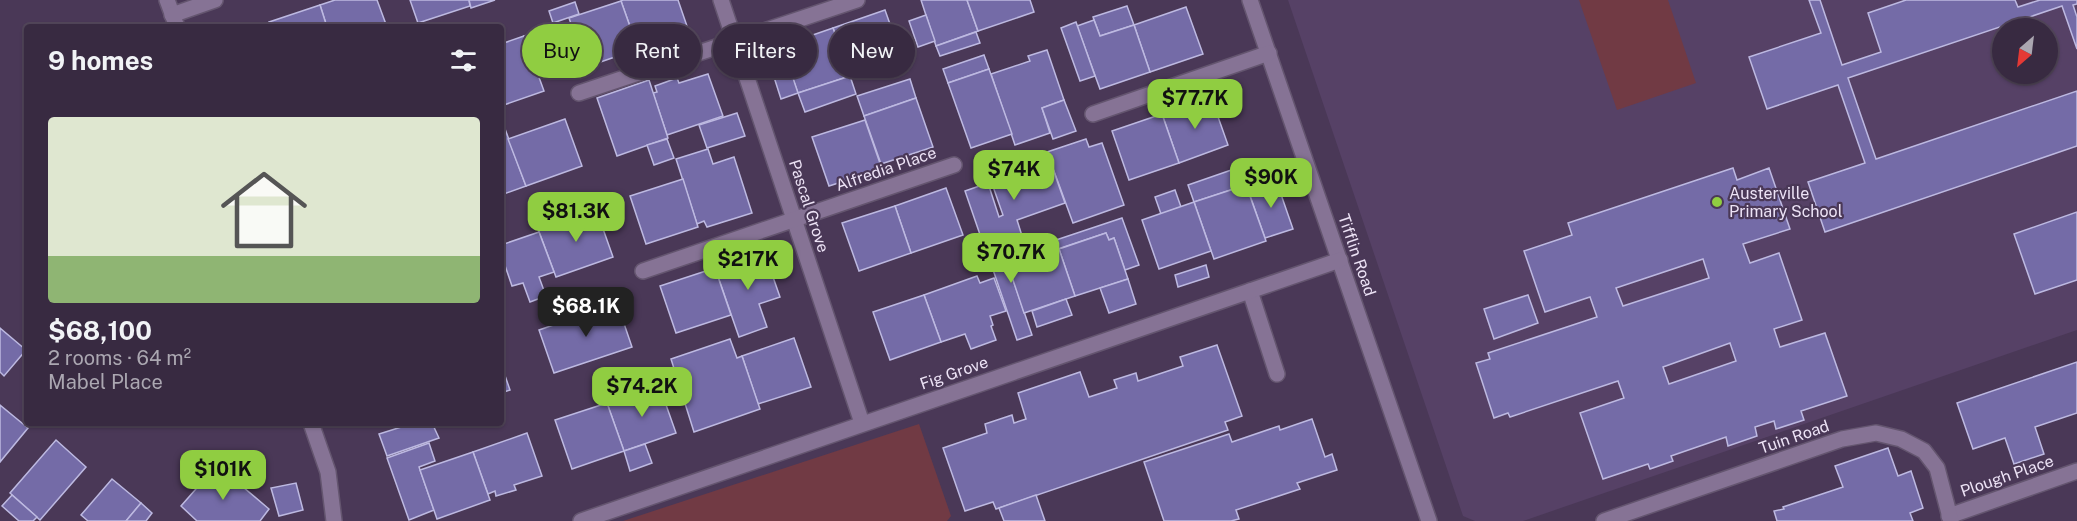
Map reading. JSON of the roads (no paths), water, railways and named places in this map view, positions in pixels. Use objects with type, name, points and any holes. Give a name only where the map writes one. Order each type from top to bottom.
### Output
[{"type":"street","points":[[172,14],[215,0]]},
{"type":"street","name":"Pascal Grove","points":[[721,0],[729,24]]},
{"type":"street","points":[[786,24],[857,0]]},
{"type":"street","name":"Tifflin Road","points":[[1250,0],[1429,521]]},
{"type":"street","points":[[579,93],[713,48]]},
{"type":"street","points":[[1093,114],[1269,53]]},
{"type":"street","name":"Pascal Grove","points":[[747,78],[862,423]]},
{"type":"street","name":"Alfredia Place","points":[[643,271],[954,165]]},
{"type":"street","name":"Fig Grove","points":[[581,521],[1340,260]]},
{"type":"street","points":[[1250,291],[1277,374]]},
{"type":"street","points":[[312,426],[328,472],[333,521]]},
{"type":"street","name":"Tuin Road","points":[[1604,521],[1842,439],[1876,433],[1901,439],[1924,451],[1937,468],[1950,518]]},
{"type":"street","name":"Plough Place","points":[[1950,518],[2077,471]]},
{"type":"place","name":"Austerville Primary School","points":[[1717,202]]}]
